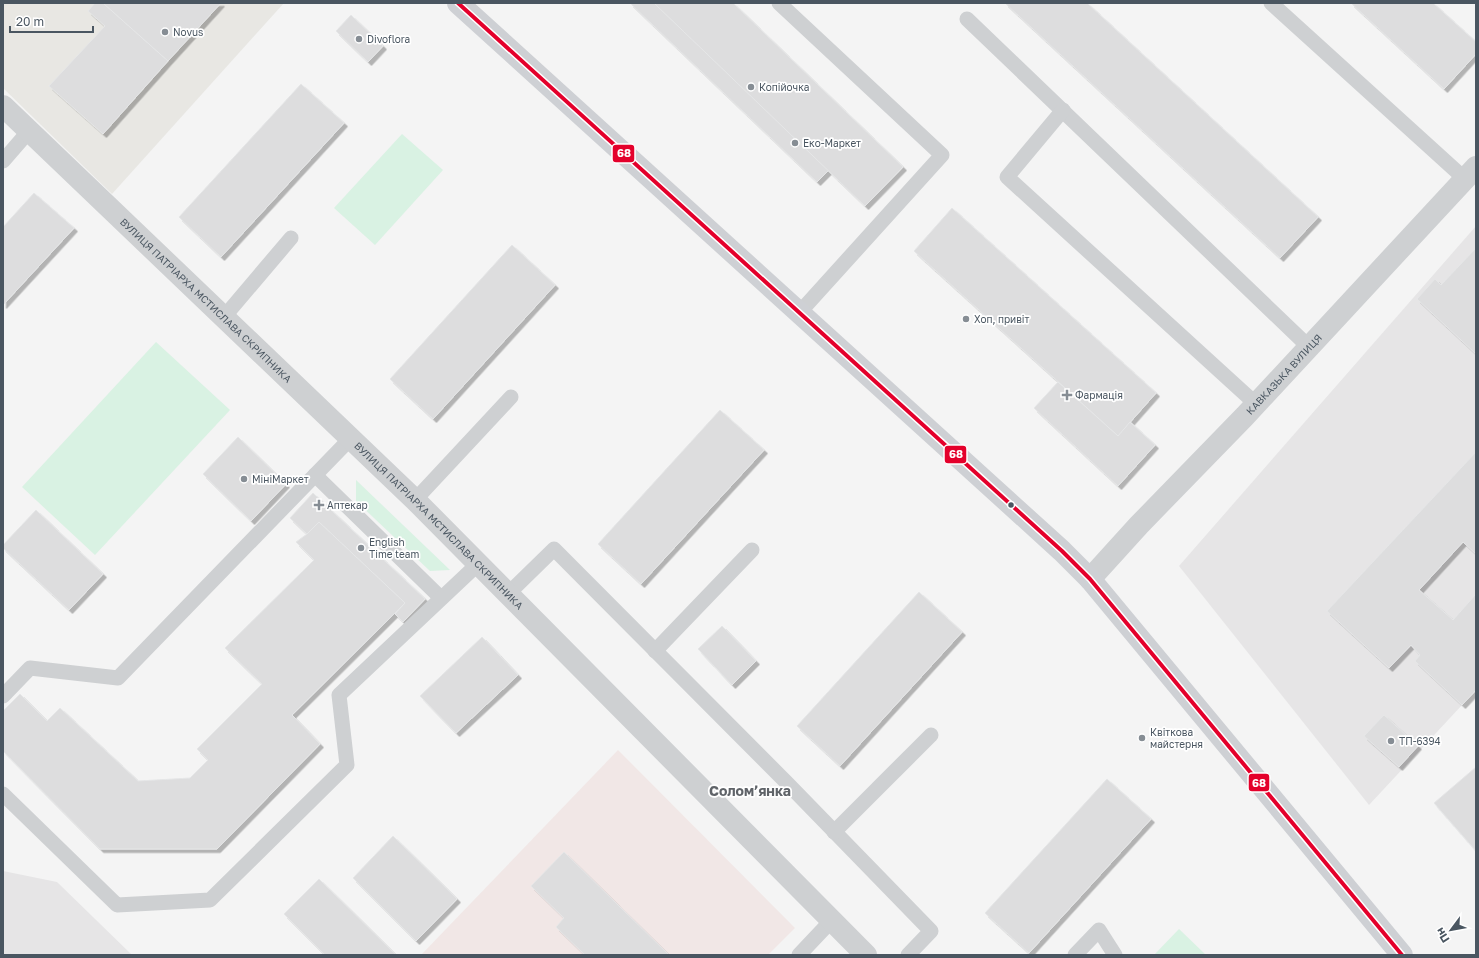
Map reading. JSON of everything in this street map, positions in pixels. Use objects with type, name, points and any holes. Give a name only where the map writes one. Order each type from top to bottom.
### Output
[{"type":"main road","points":[[458,3],[800,312],[1062,551],[1090,579],[1402,955]]},
{"type":"street","name":"ВУЛИЦЯ ПАТРІАРХА МСТИСЛАВА СКРИПНИКА","points":[[3,106],[415,500],[866,955]]},
{"type":"street","name":"КАВКАЗЬКА ВУЛИЦЯ","points":[[1090,579],[1139,525],[1256,404],[1471,173]]},
{"type":"lane","points":[[779,3],[942,156],[800,312]]},
{"type":"lane","points":[[1271,3],[1471,173]]},
{"type":"lane","points":[[967,19],[1309,347]]},
{"type":"lane","points":[[1063,110],[1007,177],[1256,404]]},
{"type":"lane","points":[[3,161],[29,131]]},
{"type":"lane","points":[[224,317],[291,238]]},
{"type":"lane","points":[[415,500],[511,397]]},
{"type":"lane","points":[[3,696],[30,668],[118,678],[351,438]]},
{"type":"lane","points":[[315,475],[441,598]]},
{"type":"lane","points":[[508,594],[554,549],[931,931],[908,955]]},
{"type":"lane","points":[[655,650],[752,550]]},
{"type":"lane","points":[[3,794],[117,905],[210,900],[347,765],[339,695],[479,563]]},
{"type":"lane","points":[[834,832],[931,735]]},
{"type":"lane","points":[[799,955],[832,920]]},
{"type":"lane","points":[[1075,955],[1099,930],[1115,955]]},
{"type":"shaded area","points":[[3,3],[284,3],[112,194],[3,88]]},
{"type":"shaded area","points":[[1476,226],[1476,690],[1369,805],[1179,566]]},
{"type":"shaded area","points":[[618,750],[795,928],[768,955],[421,955]]},
{"type":"shaded area","points":[[3,871],[57,882],[132,955],[3,955]]},
{"type":"green space","points":[[402,134],[443,170],[375,245],[334,208]]},
{"type":"green space","points":[[156,342],[230,410],[95,555],[22,487]]},
{"type":"green space","points":[[356,480],[450,570],[430,571],[356,501]]},
{"type":"green space","points":[[1179,929],[1206,955],[1154,955]]},
{"type":"building","points":[[95,3],[103,3],[168,61],[103,134],[49,86],[105,26],[88,11]]},
{"type":"building","name":"Novus","points":[[103,3],[221,3],[168,61]]},
{"type":"building","points":[[630,3],[654,3],[829,170],[817,182]]},
{"type":"building","points":[[654,3],[733,3],[903,167],[865,206]]},
{"type":"building","points":[[1005,3],[1087,3],[1318,217],[1280,258]]},
{"type":"building","points":[[1351,3],[1433,3],[1476,42],[1476,54],[1444,89]]},
{"type":"building","name":"Divoflora","points":[[351,15],[383,46],[368,62],[336,31]]},
{"type":"building","points":[[301,84],[344,123],[221,257],[179,217]]},
{"type":"building","points":[[34,193],[74,228],[3,305],[3,227]]},
{"type":"building","points":[[952,208],[1156,393],[1118,436],[914,251]]},
{"type":"building","points":[[512,245],[555,285],[433,419],[390,379]]},
{"type":"building","points":[[1476,248],[1476,354],[1417,299],[1435,279],[1441,285]]},
{"type":"building","points":[[1058,382],[1118,436],[1130,422],[1155,445],[1118,486],[1034,408]]},
{"type":"building","points":[[720,410],[764,450],[641,584],[598,544]]},
{"type":"building","name":"МініМаркет","points":[[238,437],[286,484],[251,521],[203,474]]},
{"type":"building","points":[[1476,452],[1476,554],[1463,542],[1419,590],[1453,620],[1476,594],[1476,690],[1462,705],[1415,661],[1420,655],[1411,645],[1389,668],[1327,611]]},
{"type":"building","points":[[313,493],[425,599],[403,622],[395,614],[405,603],[319,522],[307,534],[290,518]]},
{"type":"building","points":[[36,510],[103,574],[69,610],[3,548],[3,545]]},
{"type":"building","points":[[319,522],[405,603],[292,715],[320,744],[217,849],[100,849],[3,751],[3,711],[20,694],[47,721],[60,708],[138,781],[190,778],[208,760],[197,749],[262,684],[225,648],[314,560],[296,542]]},
{"type":"building","points":[[919,592],[962,632],[840,766],[797,726]]},
{"type":"building","points":[[722,626],[756,661],[732,685],[698,649]]},
{"type":"building","points":[[482,637],[518,675],[456,733],[420,696]]},
{"type":"building","name":"ТП-6394","points":[[1384,715],[1418,746],[1399,767],[1364,736]]},
{"type":"building","points":[[1476,767],[1476,851],[1434,803]]},
{"type":"building","points":[[1107,779],[1151,819],[1029,953],[985,913]]},
{"type":"building","points":[[393,836],[457,899],[416,941],[353,878]]},
{"type":"building","points":[[564,852],[669,955],[585,955],[556,927],[564,918],[531,886]]},
{"type":"building","points":[[319,879],[396,955],[325,955],[284,914]]},
{"type":"transit line","name":"68","points":[[458,3],[1062,551],[1090,579],[1402,955]]},
{"type":"place","name":"Novus","points":[[165,32]]},
{"type":"place","name":"Divoflora","points":[[359,39]]},
{"type":"place","name":"Копійочка","points":[[751,87]]},
{"type":"place","name":"Еко-Маркет","points":[[795,143]]},
{"type":"place","name":"Хоп, привіт","points":[[966,319]]},
{"type":"place","name":"Фармація","points":[[1067,395]]},
{"type":"place","name":"МініМаркет","points":[[244,479]]},
{"type":"place","name":"Аптекар","points":[[319,505]]},
{"type":"place","name":"English Time team","points":[[361,548]]},
{"type":"place","name":"Квіткова майстерня","points":[[1142,738]]},
{"type":"place","name":"ТП-6394","points":[[1391,741]]},
{"type":"district","name":"Соломʼянка","points":[[750,790]]}]
